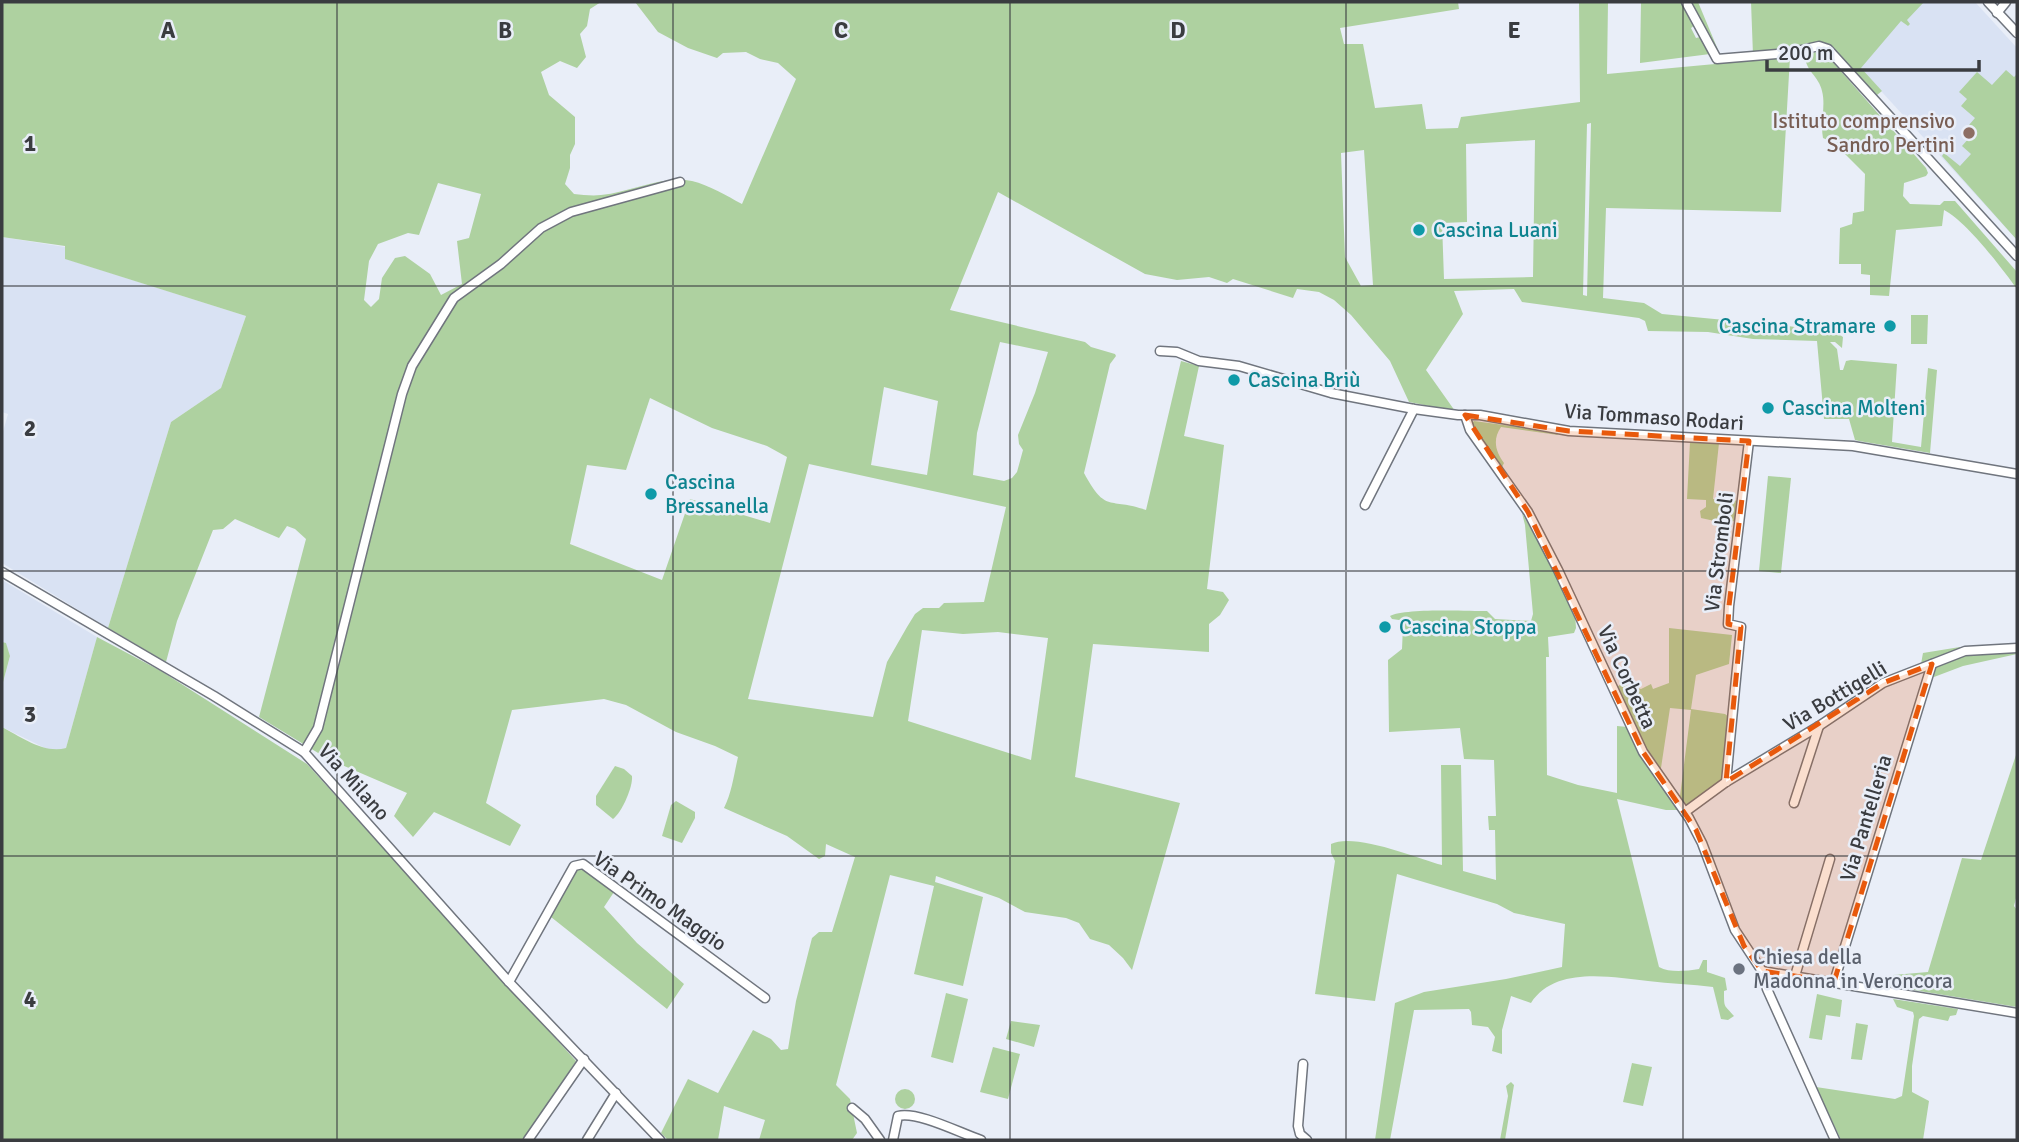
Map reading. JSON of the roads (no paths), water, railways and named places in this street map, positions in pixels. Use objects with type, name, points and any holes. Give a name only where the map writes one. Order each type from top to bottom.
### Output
[{"type":"street","points":[[1686,2],[1717,59],[1819,46],[1828,48],[2017,256]]},
{"type":"street","points":[[1988,2],[2017,33]]},
{"type":"street","points":[[1997,13],[2006,2]]},
{"type":"street","points":[[304,751],[318,729],[402,394],[412,366],[454,298],[501,264],[541,228],[571,212],[680,183]]},
{"type":"street","name":"Via Tommaso Rodari","points":[[1160,351],[1177,352],[1199,361],[1239,366],[1331,393],[1414,409],[1480,415],[1569,431],[1853,446],[2017,474]]},
{"type":"street","points":[[1365,505],[1414,409]]},
{"type":"street","name":"Via Corbetta","points":[[1465,415],[1470,430],[1528,512],[1643,752],[1685,812],[1706,849],[1735,930],[1763,975]]},
{"type":"street","name":"Via Stromboli","points":[[1726,782],[1741,626],[1728,624],[1749,441]]},
{"type":"street","name":"Via Milano","points":[[2,572],[304,751],[509,982],[660,1140]]},
{"type":"street","name":"Via Bottigelli","points":[[1685,812],[1726,782],[1884,684],[1965,651],[2017,648]]},
{"type":"street","name":"Via Pantelleria","points":[[1834,982],[1933,664]]},
{"type":"street","points":[[1794,803],[1819,726]]},
{"type":"street","points":[[1795,976],[1830,859]]},
{"type":"street","name":"Via Primo Maggio","points":[[509,982],[574,866],[583,864],[765,998]]},
{"type":"street","points":[[1835,1140],[1763,975],[1795,976],[2017,1013]]},
{"type":"street","points":[[528,1140],[584,1059]]},
{"type":"street","points":[[1303,1064],[1299,1085],[1298,1126],[1300,1134],[1307,1140]]},
{"type":"street","points":[[587,1140],[616,1093]]},
{"type":"street","points":[[852,1108],[870,1125],[880,1140]]},
{"type":"street","points":[[893,1140],[898,1116],[903,1115],[981,1140]]},
{"type":"place","name":"Istituto comprensivo Sandro Pertini","points":[[1969,133]]},
{"type":"place","name":"Cascina Luani","points":[[1419,230]]},
{"type":"place","name":"Cascina Stramare","points":[[1890,326]]},
{"type":"place","name":"Cascina Briù","points":[[1234,380]]},
{"type":"place","name":"Cascina Molteni","points":[[1768,408]]},
{"type":"place","name":"Cascina Bressanella","points":[[651,494]]},
{"type":"place","name":"Cascina Stoppa","points":[[1385,627]]},
{"type":"place","name":"Chiesa della Madonna in Veroncora","points":[[1739,969]]}]
